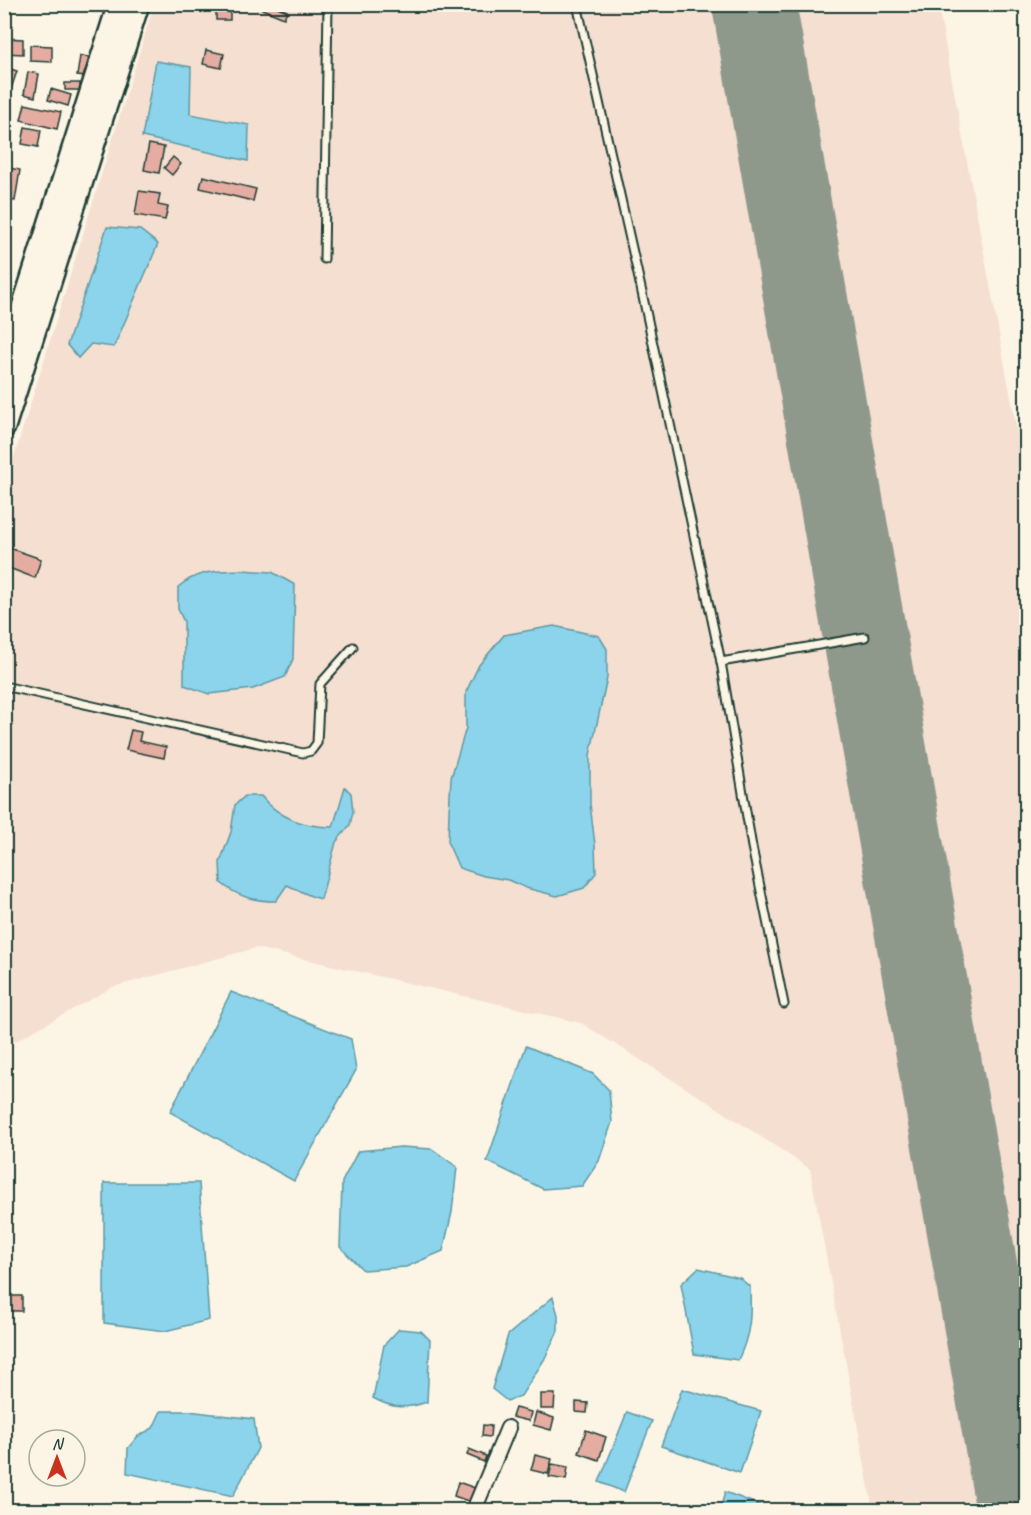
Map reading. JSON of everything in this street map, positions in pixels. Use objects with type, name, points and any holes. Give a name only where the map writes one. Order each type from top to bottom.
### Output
[{"type":"main road","points":[[7,354],[119,4]]},
{"type":"main road","points":[[4,427],[138,4]]},
{"type":"street","points":[[474,1510],[508,1428]]},
{"type":"lane","points":[[324,260],[328,4]]},
{"type":"lane","points":[[577,4],[641,288],[721,662],[752,847],[784,1005]]},
{"type":"lane","points":[[721,662],[865,637]]},
{"type":"lane","points":[[4,686],[303,753],[311,751],[317,743],[320,684],[353,647]]},
{"type":"shaded area","points":[[154,5],[938,5],[1026,479],[1026,1510],[873,1510],[810,1169],[581,1023],[256,948],[113,987],[5,1047],[5,486]]},
{"type":"water","points":[[156,61],[191,67],[190,114],[249,125],[248,161],[142,137]]},
{"type":"water","points":[[107,227],[140,230],[158,244],[114,347],[91,344],[78,358],[67,345]]},
{"type":"water","points":[[242,570],[272,572],[295,585],[293,659],[285,677],[253,689],[209,694],[184,685],[184,622],[178,609],[178,587],[201,574]]},
{"type":"water","points":[[554,626],[599,636],[607,649],[607,678],[590,755],[590,804],[596,873],[584,888],[557,896],[526,888],[508,880],[484,876],[459,868],[448,843],[451,778],[466,728],[466,692],[479,665],[504,635]]},
{"type":"water","points":[[345,787],[351,793],[353,812],[350,825],[336,842],[321,899],[287,885],[276,901],[261,900],[240,895],[221,883],[220,862],[231,832],[235,805],[245,796],[261,796],[276,810],[293,820],[333,827]]},
{"type":"water","points":[[231,992],[351,1039],[356,1070],[294,1181],[170,1112]]},
{"type":"water","points":[[526,1046],[593,1074],[609,1090],[612,1122],[599,1161],[582,1186],[543,1189],[487,1161]]},
{"type":"water","points":[[401,1147],[432,1149],[457,1167],[452,1212],[443,1251],[406,1267],[363,1270],[340,1247],[342,1182],[358,1151]]},
{"type":"water","points":[[104,1183],[199,1183],[209,1320],[165,1331],[104,1323]]},
{"type":"water","points":[[698,1268],[740,1278],[750,1287],[749,1324],[746,1341],[738,1360],[694,1354],[681,1284]]},
{"type":"water","points":[[553,1297],[558,1315],[558,1331],[544,1360],[521,1396],[507,1401],[492,1389],[508,1335]]},
{"type":"water","points":[[399,1329],[421,1331],[430,1340],[427,1402],[413,1406],[400,1407],[373,1398],[384,1345]]},
{"type":"water","points":[[682,1389],[761,1411],[740,1473],[661,1446]]},
{"type":"water","points":[[161,1411],[188,1411],[254,1419],[258,1448],[233,1496],[127,1473],[128,1448],[138,1436],[153,1428]]},
{"type":"water","points":[[627,1412],[652,1421],[624,1492],[599,1482]]},
{"type":"water","points":[[725,1492],[773,1510],[720,1510]]},
{"type":"building","points":[[263,4],[270,4],[287,11],[284,18],[262,9]]},
{"type":"building","points":[[216,8],[230,8],[230,20],[216,20]]},
{"type":"building","points":[[4,38],[23,39],[23,54],[4,53]]},
{"type":"building","points":[[30,45],[52,46],[52,62],[30,61]]},
{"type":"building","points":[[206,50],[224,54],[221,68],[203,64]]},
{"type":"building","points":[[80,56],[89,57],[86,77],[77,76]]},
{"type":"building","points":[[4,67],[17,71],[11,89],[4,87]]},
{"type":"building","points":[[28,72],[39,74],[35,97],[24,94]]},
{"type":"building","points":[[65,83],[80,83],[80,90],[65,90]]},
{"type":"building","points":[[51,89],[71,95],[68,106],[48,100]]},
{"type":"building","points":[[25,104],[61,112],[57,129],[21,120]]},
{"type":"building","points":[[25,127],[41,130],[38,147],[22,144]]},
{"type":"building","points":[[149,144],[164,147],[159,173],[144,170]]},
{"type":"building","points":[[173,157],[181,164],[172,175],[164,168]]},
{"type":"building","points":[[4,167],[20,170],[15,201],[4,200]]},
{"type":"building","points":[[203,176],[256,189],[253,201],[200,188]]},
{"type":"building","points":[[139,191],[160,194],[158,205],[168,207],[165,220],[135,215]]},
{"type":"building","points":[[4,546],[41,559],[35,578],[9,568],[4,584]]},
{"type":"building","points":[[131,730],[141,732],[139,741],[166,747],[164,758],[126,750]]},
{"type":"building","points":[[4,1296],[22,1296],[22,1311],[4,1311]]},
{"type":"building","points":[[541,1394],[555,1394],[554,1409],[541,1409]]},
{"type":"building","points":[[576,1402],[588,1403],[587,1413],[576,1412]]},
{"type":"building","points":[[515,1408],[531,1412],[529,1421],[512,1417]]},
{"type":"building","points":[[536,1412],[554,1418],[551,1430],[533,1425]]},
{"type":"building","points":[[483,1425],[491,1426],[490,1437],[482,1436]]},
{"type":"building","points":[[586,1430],[606,1437],[599,1460],[579,1453]]},
{"type":"building","points":[[469,1449],[486,1456],[484,1462],[467,1455]]},
{"type":"building","points":[[535,1455],[552,1459],[548,1474],[531,1470]]},
{"type":"building","points":[[552,1464],[568,1467],[566,1480],[549,1477]]},
{"type":"building","points":[[458,1482],[475,1488],[471,1502],[454,1496]]},
{"type":"runway","points":[[754,4],[1018,1510]]}]
